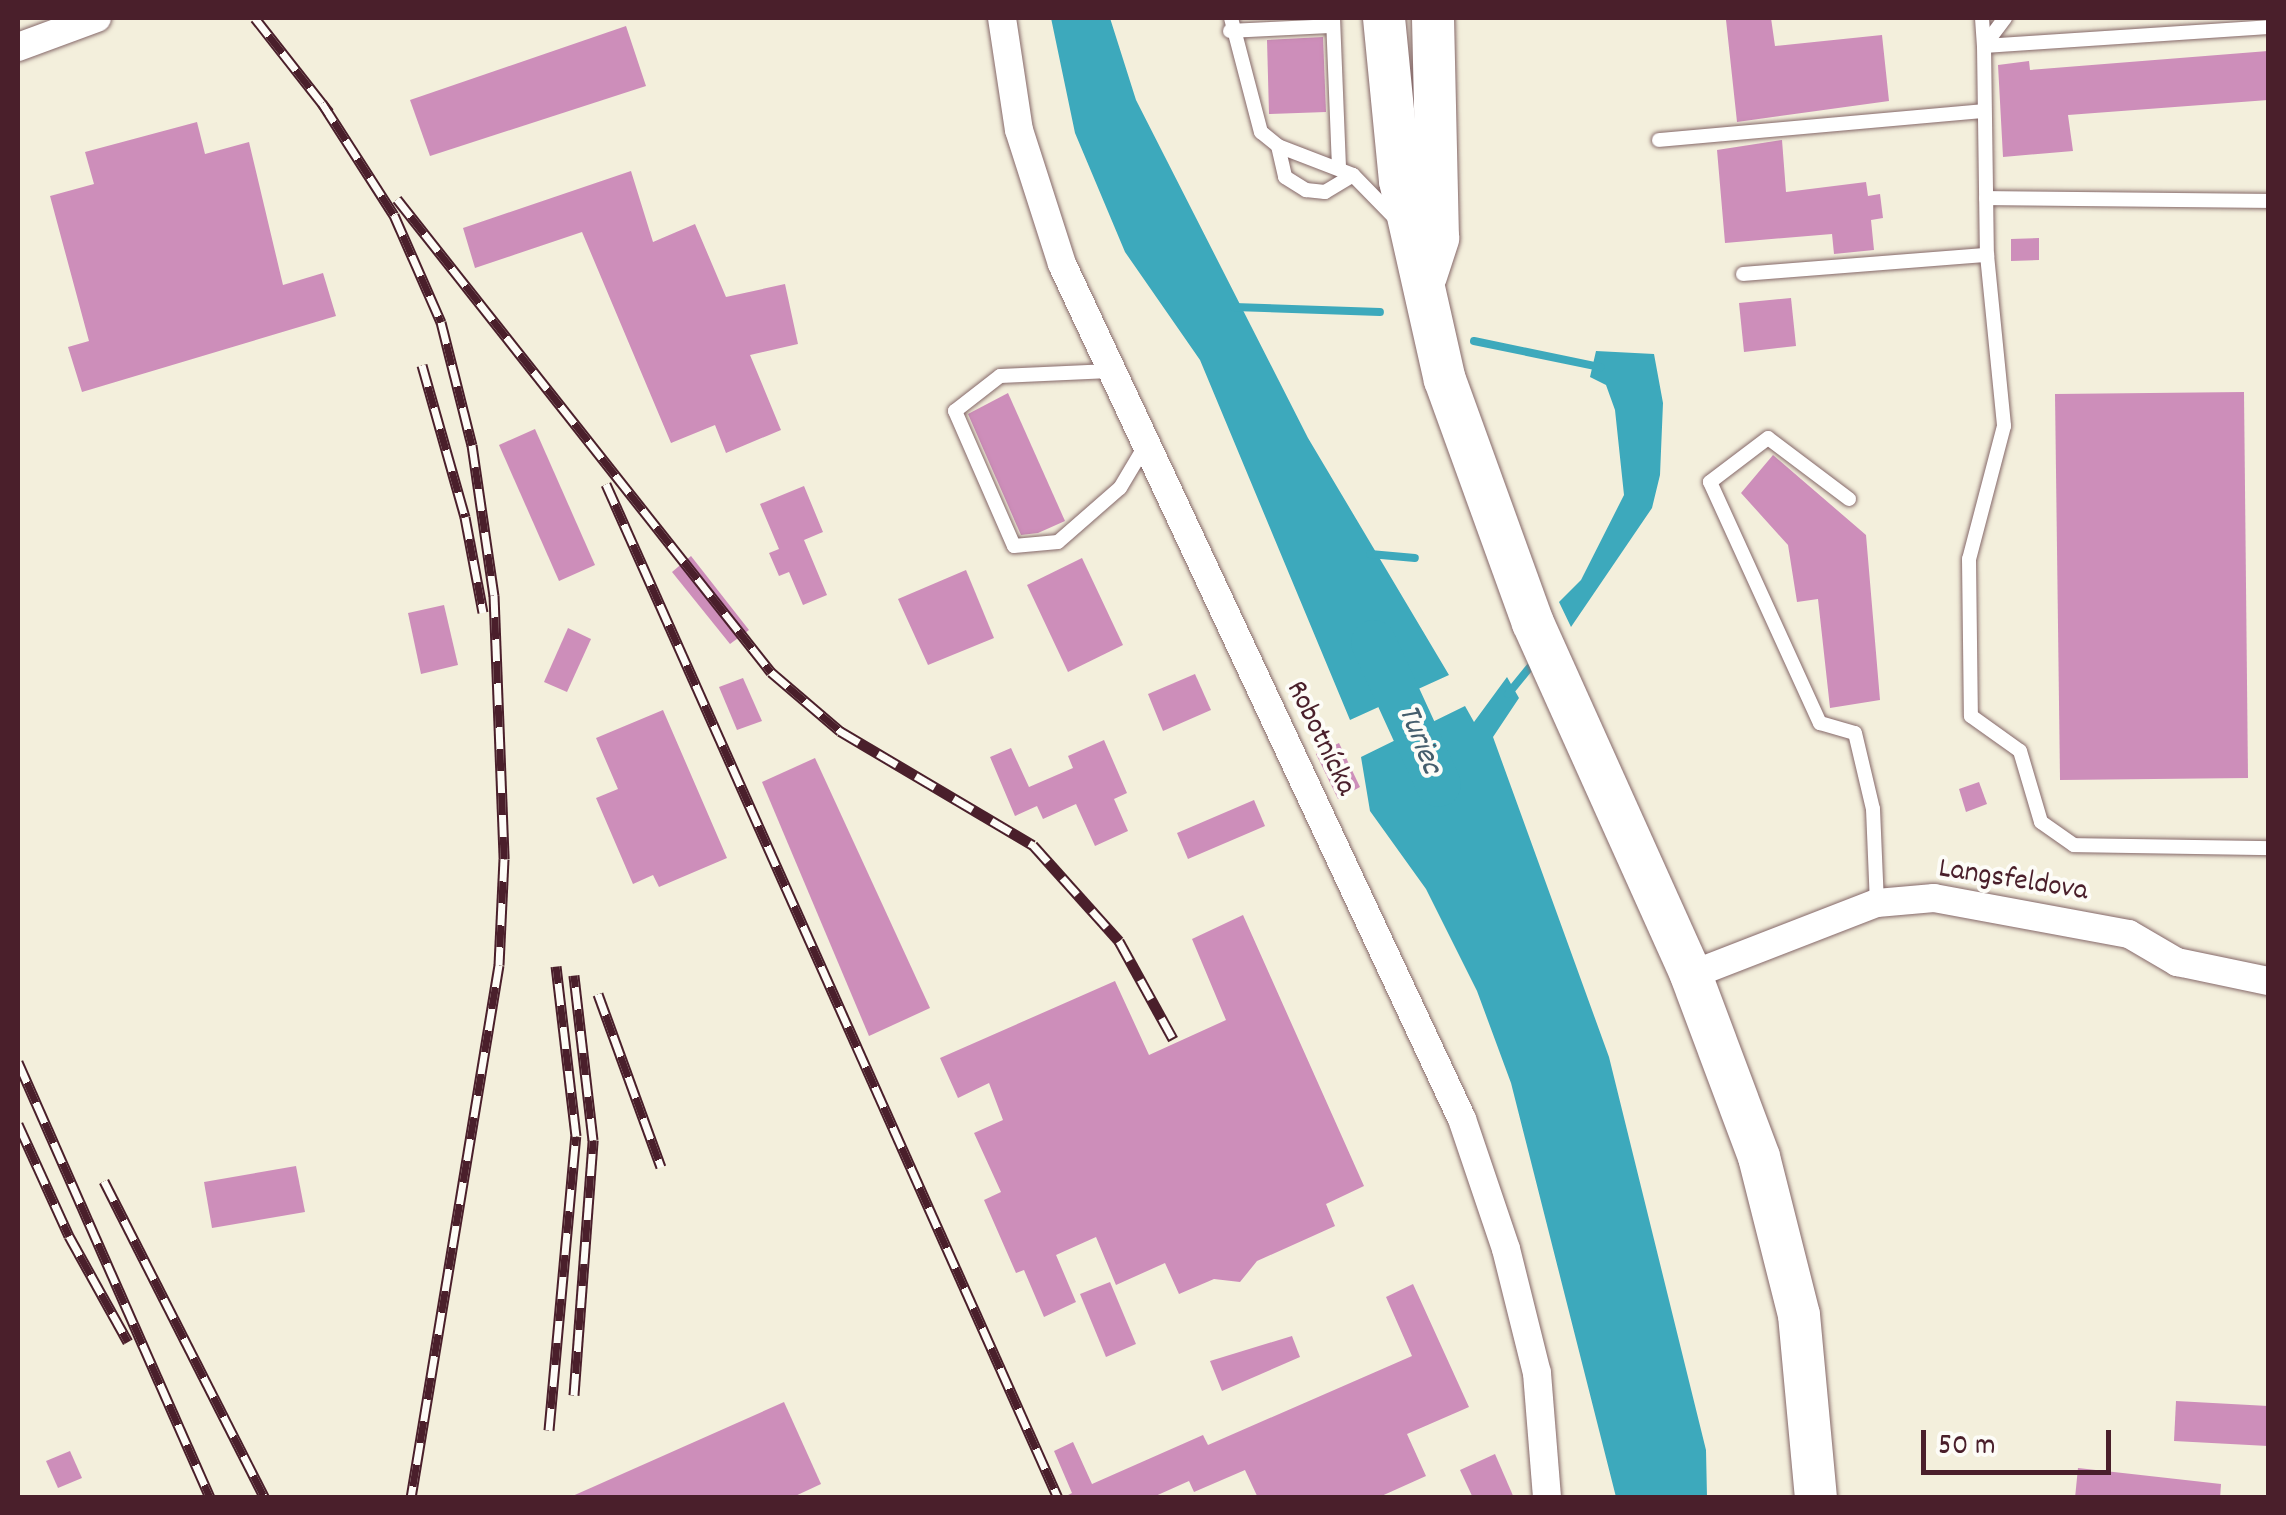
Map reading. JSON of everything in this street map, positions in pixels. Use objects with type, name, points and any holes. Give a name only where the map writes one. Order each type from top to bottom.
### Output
[{"type":"main road","points":[[1384,18],[1419,259],[1462,436],[1532,623],[1691,975],[1760,1157],[1786,1254],[1808,1376],[1816,1498]]},
{"type":"main road","points":[[1419,259],[1438,220],[1433,18]]},
{"type":"street","points":[[18,46],[97,18]]},
{"type":"street","name":"Robotnícka","points":[[1002,18],[1010,92],[1032,180],[1110,371],[1462,1119],[1506,1249],[1534,1360],[1547,1498]]},
{"type":"street","name":"Langsfeldova","points":[[1691,975],[1877,903],[1934,898],[2129,934],[2177,962],[2268,980]]},
{"type":"lane","points":[[1982,18],[1986,254],[2004,426],[1969,559],[1971,716],[2020,752],[2042,822],[2074,846],[2268,848]]},
{"type":"lane","points":[[1984,46],[2005,18]]},
{"type":"lane","points":[[1346,172],[1327,22],[1231,24],[1261,132],[1278,146],[1346,172],[1419,259]]},
{"type":"lane","points":[[1984,46],[2268,28]]},
{"type":"lane","points":[[1658,140],[1984,111]]},
{"type":"lane","points":[[1278,146],[1285,177],[1306,190],[1325,192],[1346,172]]},
{"type":"lane","points":[[1986,198],[2268,201]]},
{"type":"lane","points":[[1743,274],[1986,254]]},
{"type":"lane","points":[[1110,371],[1000,376],[955,411],[1014,546],[1058,542],[1120,488],[1145,446]]},
{"type":"lane","points":[[1850,499],[1768,438],[1710,482],[1820,723],[1856,733],[1872,809],[1877,903]]},
{"type":"water","points":[[1051,18],[1110,18],[1136,100],[1308,438],[1449,675],[1350,720],[1200,360],[1125,252],[1075,133]]},
{"type":"water","points":[[1596,351],[1654,354],[1663,403],[1660,475],[1652,508],[1571,627],[1559,602],[1581,580],[1624,495],[1615,410],[1606,385],[1590,377]]},
{"type":"water","points":[[1507,677],[1519,698],[1493,737],[1609,1057],[1706,1450],[1707,1497],[1616,1497],[1511,1083],[1477,991],[1426,889],[1370,811],[1361,757],[1465,706],[1474,722]]},
{"type":"building","points":[[1771,18],[1775,46],[1882,35],[1889,101],[1737,122],[1726,20]]},
{"type":"building","points":[[626,26],[646,86],[430,156],[410,100]]},
{"type":"building","points":[[1323,37],[1326,112],[1269,114],[1267,40]]},
{"type":"building","points":[[2268,51],[2268,100],[2068,115],[2073,151],[2003,157],[1998,65],[2029,61],[2030,70]]},
{"type":"building","points":[[197,122],[205,154],[249,142],[283,285],[323,273],[336,316],[82,392],[68,347],[89,341],[50,196],[94,184],[85,152]]},
{"type":"building","points":[[1782,140],[1786,192],[1866,182],[1868,196],[1880,194],[1883,218],[1871,220],[1874,250],[1834,254],[1832,234],[1725,243],[1717,150]]},
{"type":"building","points":[[631,171],[653,242],[695,224],[726,297],[785,284],[798,344],[750,355],[781,430],[726,453],[715,425],[671,443],[582,232],[475,268],[463,228]]},
{"type":"building","points":[[2039,238],[2039,260],[2011,261],[2011,239]]},
{"type":"building","points":[[1791,298],[1796,346],[1744,352],[1739,303]]},
{"type":"building","points":[[2244,392],[2248,778],[2060,780],[2055,394]]},
{"type":"building","points":[[1008,393],[1065,521],[1038,533],[1021,535],[968,414]]},
{"type":"building","points":[[535,429],[595,565],[559,581],[499,445]]},
{"type":"building","points":[[1773,455],[1866,535],[1880,700],[1830,708],[1818,599],[1797,602],[1788,545],[1741,493]]},
{"type":"building","points":[[804,486],[823,532],[804,540],[827,595],[803,605],[789,572],[779,576],[769,553],[779,549],[760,504]]},
{"type":"building","points":[[691,556],[749,630],[730,644],[672,572]]},
{"type":"building","points":[[1082,558],[1123,645],[1068,672],[1027,585]]},
{"type":"building","points":[[966,570],[994,638],[928,665],[898,599]]},
{"type":"building","points":[[444,605],[458,665],[421,674],[408,613]]},
{"type":"building","points":[[568,628],[591,639],[567,692],[544,682]]},
{"type":"building","points":[[1195,674],[1211,710],[1163,731],[1148,694]]},
{"type":"building","points":[[743,678],[762,721],[737,730],[719,687]]},
{"type":"building","points":[[663,710],[727,858],[659,887],[653,875],[633,884],[596,798],[618,789],[596,738]]},
{"type":"building","points":[[1104,740],[1127,793],[1114,799],[1128,831],[1095,846],[1076,804],[1043,819],[1037,806],[1015,816],[990,757],[1011,748],[1029,787],[1073,768],[1068,756]]},
{"type":"building","points":[[1339,743],[1360,787],[1338,799],[1316,754]]},
{"type":"building","points":[[815,758],[930,1008],[869,1036],[762,782]]},
{"type":"building","points":[[1979,782],[1987,804],[1966,812],[1959,789]]},
{"type":"building","points":[[1254,800],[1265,826],[1188,859],[1177,833]]},
{"type":"building","points":[[1243,915],[1364,1186],[1326,1204],[1335,1226],[1257,1261],[1240,1282],[1214,1279],[1179,1294],[1165,1263],[1116,1285],[1096,1237],[1056,1255],[1076,1302],[1044,1317],[1024,1270],[1016,1273],[984,1200],[1001,1192],[974,1133],[1003,1120],[989,1083],[958,1098],[940,1058],[1115,981],[1149,1055],[1226,1020],[1192,939]]},
{"type":"building","points":[[296,1166],[305,1212],[212,1228],[204,1182]]},
{"type":"building","points":[[1110,1282],[1136,1344],[1106,1357],[1080,1294]]},
{"type":"building","points":[[1413,1284],[1469,1407],[1407,1434],[1426,1476],[1377,1498],[1258,1498],[1245,1470],[1194,1492],[1189,1481],[1151,1498],[1062,1498],[1072,1493],[1054,1451],[1073,1442],[1092,1484],[1203,1435],[1208,1445],[1412,1356],[1386,1297]]},
{"type":"building","points":[[1292,1336],[1300,1357],[1222,1391],[1210,1361]]},
{"type":"building","points":[[2176,1401],[2268,1406],[2268,1446],[2174,1441]]},
{"type":"building","points":[[784,1402],[821,1484],[791,1498],[568,1498]]},
{"type":"building","points":[[70,1451],[82,1478],[58,1488],[46,1461]]},
{"type":"building","points":[[1495,1454],[1514,1498],[1473,1498],[1460,1470]]},
{"type":"building","points":[[2078,1468],[2221,1484],[2220,1498],[2075,1498]]},
{"type":"waterway","points":[[1234,307],[1380,312]]},
{"type":"waterway","points":[[1474,341],[1600,367]]},
{"type":"waterway","points":[[1370,554],[1415,558]]},
{"type":"waterway","name":"Turiec","points":[[1373,642],[1438,784]]},
{"type":"waterway","points":[[1508,694],[1534,662]]},
{"type":"railway","points":[[255,18],[329,112]]},
{"type":"railway","points":[[322,103],[394,215],[441,322],[472,445],[494,595],[504,859],[499,965],[411,1498]]},
{"type":"railway","points":[[397,199],[771,672],[840,731],[1033,845],[1119,941],[1173,1039]]},
{"type":"railway","points":[[422,365],[465,517],[483,612]]},
{"type":"railway","points":[[606,484],[1058,1498]]},
{"type":"railway","points":[[549,1430],[576,1136],[556,966]]},
{"type":"railway","points":[[574,975],[593,1140],[574,1395]]},
{"type":"railway","points":[[598,994],[661,1167]]},
{"type":"railway","points":[[18,1062],[210,1498]]},
{"type":"railway","points":[[18,1124],[69,1236],[128,1342]]},
{"type":"railway","points":[[104,1181],[265,1498]]}]
